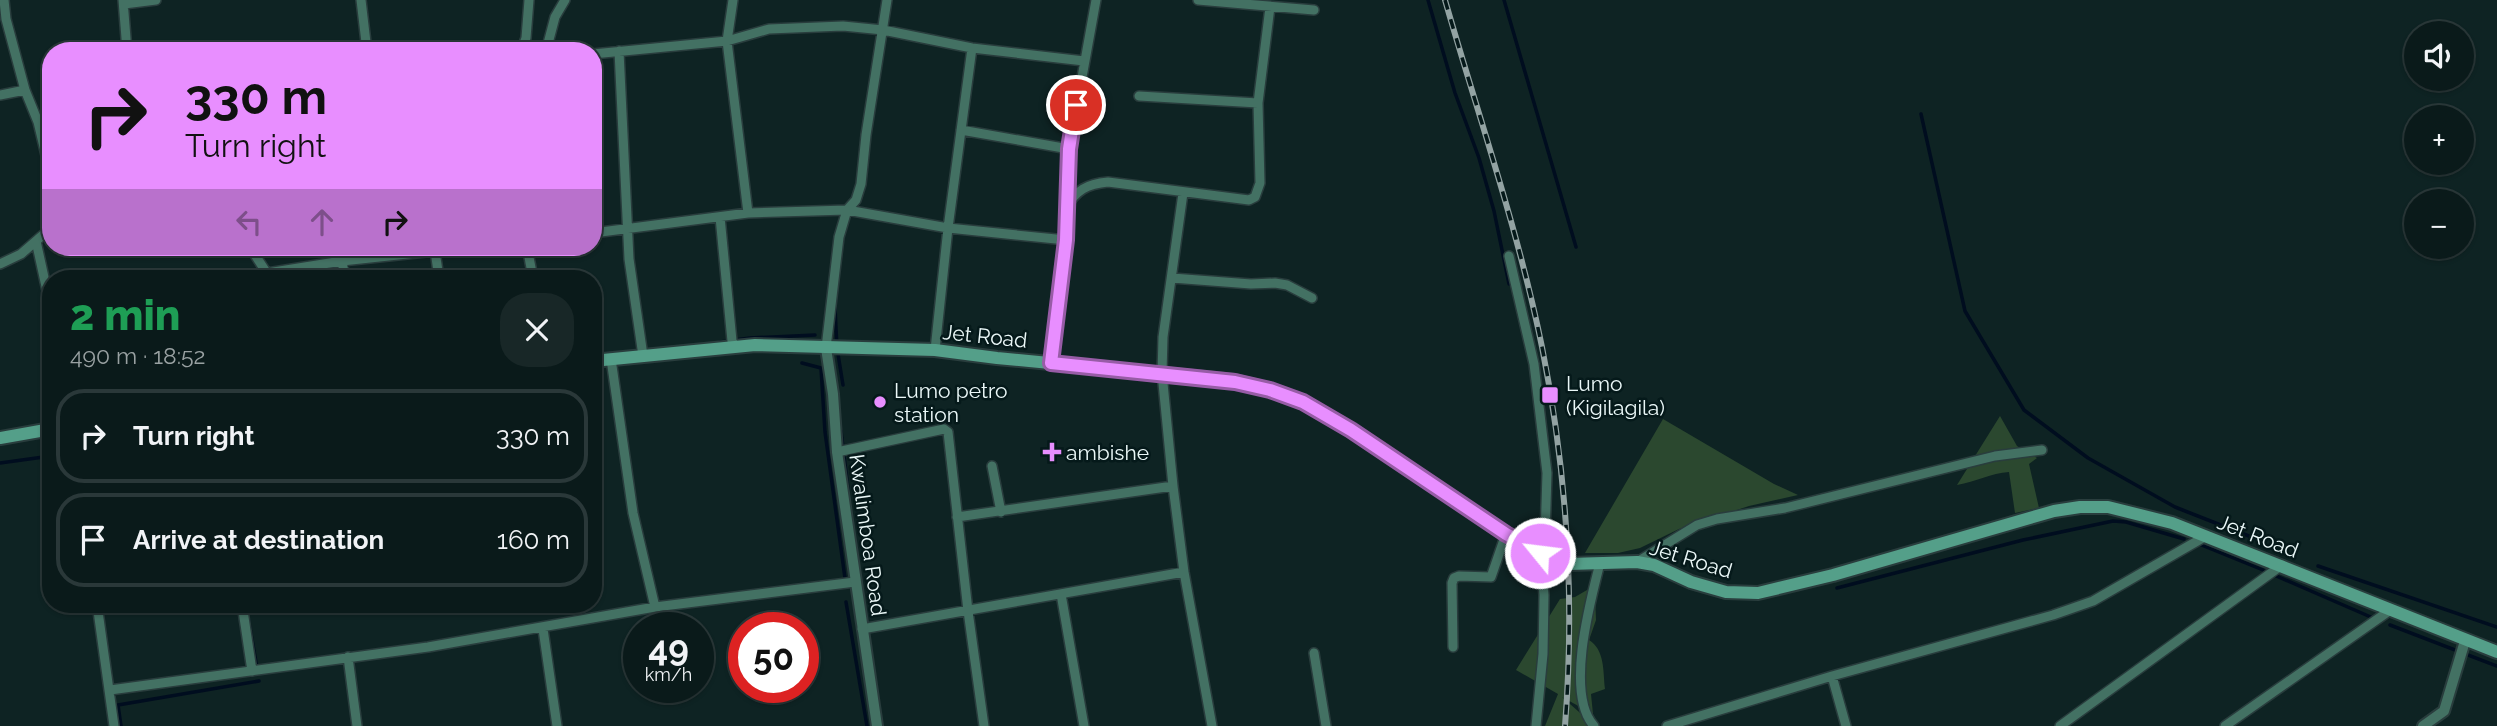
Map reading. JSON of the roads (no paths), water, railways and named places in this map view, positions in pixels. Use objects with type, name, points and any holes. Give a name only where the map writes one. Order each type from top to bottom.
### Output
[{"type":"main road","name":"Jet Road","points":[[602,360],[755,345],[935,350],[1235,382],[1270,390],[1303,402],[1351,430],[1506,534],[1540,553],[1569,564],[1637,562],[1654,565],[1709,589],[1726,592],[1758,593],[1833,575],[2054,511],[2080,507],[2128,510],[2172,523],[2282,565],[2389,611],[2497,652]]},
{"type":"main road","points":[[0,438],[42,431]]},
{"type":"street","points":[[4,0],[6,19],[25,90],[42,139]]},
{"type":"street","points":[[126,42],[124,2],[156,0]]},
{"type":"street","points":[[362,0],[366,42]]},
{"type":"street","points":[[524,42],[529,0]]},
{"type":"street","points":[[548,42],[555,18],[565,0]]},
{"type":"street","points":[[733,0],[727,41],[748,213]]},
{"type":"street","points":[[826,348],[839,237],[846,210],[856,201],[861,184],[887,0]]},
{"type":"street","points":[[1051,363],[1066,240],[1069,149],[1096,0]]},
{"type":"street","points":[[1200,0],[1314,10]]},
{"type":"street","points":[[1066,208],[1073,195],[1085,187],[1108,182],[1249,200],[1255,197],[1260,183],[1258,103],[1270,7]]},
{"type":"street","points":[[602,53],[727,41],[769,29],[843,26],[883,30],[972,48],[1084,61]]},
{"type":"street","points":[[935,350],[972,48]]},
{"type":"street","points":[[619,51],[629,259],[643,356]]},
{"type":"street","points":[[0,94],[25,90]]},
{"type":"street","points":[[1139,96],[1258,103]]},
{"type":"street","points":[[38,122],[42,122]]},
{"type":"street","points":[[961,130],[1069,149]]},
{"type":"street","points":[[1183,192],[1163,337],[1163,373],[1184,572],[1212,726]]},
{"type":"street","points":[[602,232],[748,213],[846,210],[948,228],[1066,240]]},
{"type":"street","points":[[720,217],[732,341],[736,346]]},
{"type":"street","points":[[0,264],[21,254],[42,236]]},
{"type":"street","points":[[36,241],[45,270]]},
{"type":"street","points":[[280,270],[374,256]]},
{"type":"street","points":[[1509,256],[1534,364],[1544,449],[1547,509],[1545,538],[1540,553],[1544,595],[1543,654],[1536,726]]},
{"type":"street","points":[[342,261],[344,270]]},
{"type":"street","points":[[1172,278],[1251,284],[1275,283],[1287,285],[1312,298]]},
{"type":"street","name":"Kwalimboa Road","points":[[826,348],[833,394],[837,452],[877,726]]},
{"type":"street","points":[[611,359],[633,513],[655,607]]},
{"type":"street","points":[[837,452],[945,429],[948,432],[984,726]]},
{"type":"street","points":[[1637,562],[1697,525],[1717,519],[1785,508],[1995,456],[2042,450]]},
{"type":"street","points":[[992,466],[1001,512]]},
{"type":"street","points":[[957,517],[1173,486]]},
{"type":"street","points":[[1453,647],[1452,583],[1460,576],[1491,577],[1506,534]]},
{"type":"street","points":[[1667,726],[1832,676],[2053,615],[2093,601],[2206,536]]},
{"type":"street","points":[[1594,726],[1583,707],[1581,689],[1583,641],[1600,563]]},
{"type":"street","points":[[2060,726],[2282,565]]},
{"type":"street","points":[[862,629],[1184,572]]},
{"type":"street","points":[[110,690],[543,629],[655,607],[855,582]]},
{"type":"street","points":[[1061,594],[1084,726]]},
{"type":"street","points":[[2225,726],[2389,611]]},
{"type":"street","points":[[98,613],[114,726]]},
{"type":"street","points":[[243,613],[252,671]]},
{"type":"street","points":[[543,629],[557,726]]},
{"type":"street","points":[[2423,726],[2444,711],[2465,641]]},
{"type":"street","points":[[1314,653],[1326,726]]},
{"type":"street","points":[[348,657],[357,726]]},
{"type":"street","points":[[1832,676],[1846,726]]},
{"type":"waterway","points":[[1428,0],[1455,93],[1479,158],[1494,211],[1509,284]]},
{"type":"waterway","points":[[1504,0],[1576,247]]},
{"type":"waterway","points":[[1921,114],[1965,311],[2024,410],[2088,458],[2175,507],[2259,540]]},
{"type":"waterway","points":[[835,308],[837,348],[843,385]]},
{"type":"waterway","points":[[720,342],[815,335]]},
{"type":"waterway","points":[[802,363],[821,368],[825,432],[845,578]]},
{"type":"waterway","points":[[841,431],[848,489]]},
{"type":"waterway","points":[[0,463],[42,457]]},
{"type":"waterway","points":[[1837,588],[2023,540],[2113,521],[2126,522],[2184,539]]},
{"type":"waterway","points":[[2199,544],[2263,570]]},
{"type":"waterway","points":[[2318,566],[2497,627]]},
{"type":"waterway","points":[[2274,575],[2373,618]]},
{"type":"waterway","points":[[846,602],[867,726]]},
{"type":"waterway","points":[[248,617],[257,668]]},
{"type":"waterway","points":[[2390,625],[2497,666]]},
{"type":"waterway","points":[[121,726],[118,705],[259,681]]},
{"type":"railway","points":[[1445,0],[1521,259],[1551,394],[1563,488],[1569,583],[1565,726]]},
{"type":"place","name":"Lumo (Kigilagila)","points":[[1550,395]]},
{"type":"place","name":"Lumo petro station","points":[[880,402]]},
{"type":"place","name":"ambishe","points":[[1052,452]]}]
